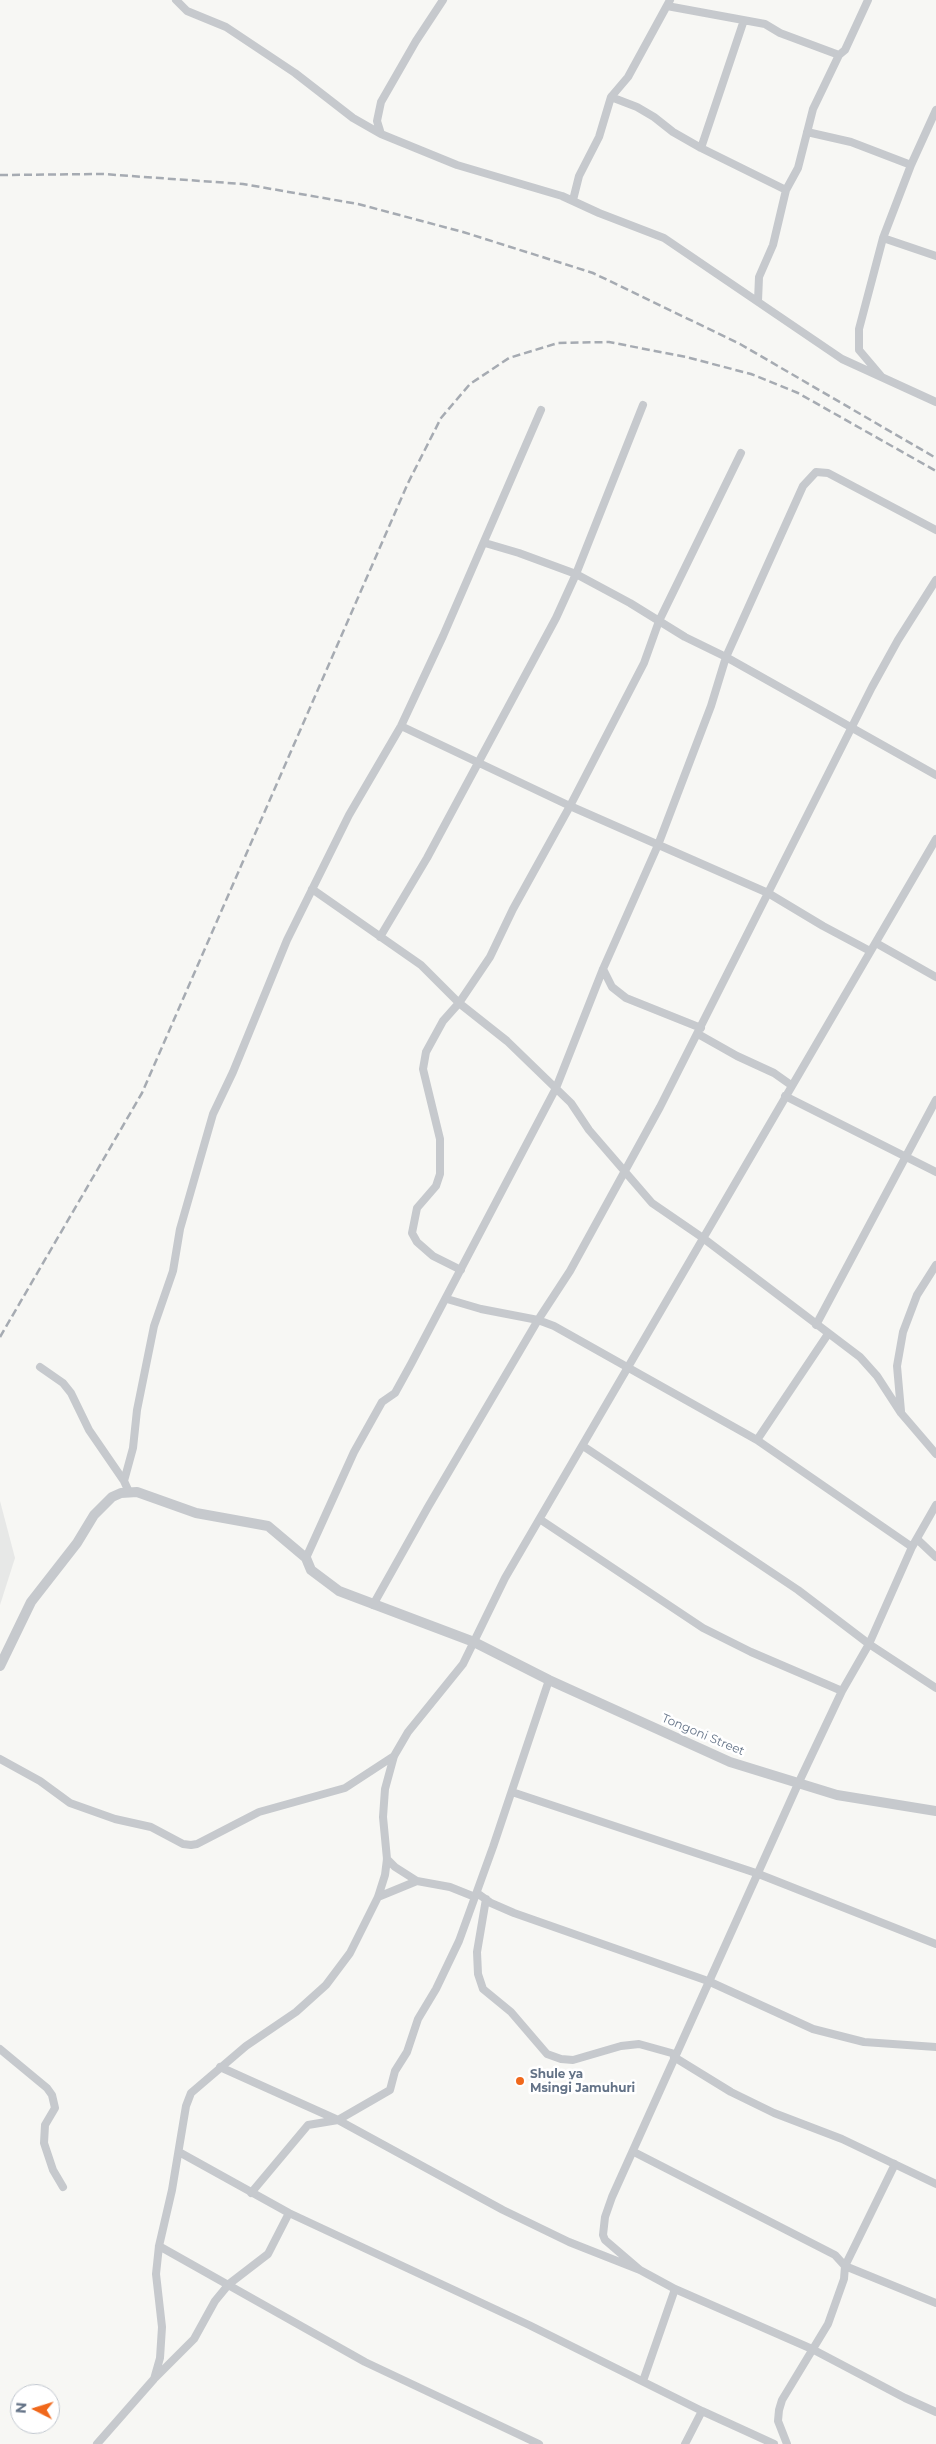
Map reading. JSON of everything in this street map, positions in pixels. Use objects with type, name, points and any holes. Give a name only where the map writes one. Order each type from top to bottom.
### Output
[{"type":"street","points":[[176,0],[187,11],[226,27],[295,73],[354,118],[381,134],[457,165],[533,186],[573,200],[664,238],[758,301],[801,333],[842,359],[934,401],[936,391]]},
{"type":"street","points":[[381,134],[377,121],[381,102],[416,41],[443,0]]},
{"type":"street","points":[[758,301],[759,276],[773,245],[778,215],[786,190],[798,168],[813,109],[839,54],[845,50],[868,0]]},
{"type":"street","points":[[573,200],[579,176],[599,137],[611,97],[628,77],[669,3],[765,24],[788,36],[839,54]]},
{"type":"street","points":[[701,148],[744,20]]},
{"type":"street","points":[[611,97],[654,117],[665,127],[701,148],[786,190]]},
{"type":"street","points":[[883,378],[863,356],[859,344],[859,329],[883,238],[911,165],[936,110]]},
{"type":"street","points":[[806,132],[851,142],[911,165]]},
{"type":"street","points":[[883,238],[936,256]]},
{"type":"street","points":[[380,937],[427,858],[476,763],[556,618],[576,574],[643,405]]},
{"type":"street","points":[[124,1481],[133,1448],[137,1410],[158,1309],[173,1271],[180,1229],[206,1134],[261,997],[349,815],[401,726],[485,543],[541,410]]},
{"type":"street","points":[[462,1270],[433,1256],[417,1242],[412,1233],[417,1208],[436,1186],[440,1174],[440,1139],[422,1069],[426,1052],[443,1021],[459,1003],[490,957],[513,909],[570,806],[644,663],[659,622],[741,453]]},
{"type":"street","points":[[306,1558],[354,1452],[382,1402],[395,1393],[447,1299],[493,1204],[556,1088],[602,969],[658,844],[711,706],[726,657],[794,502],[812,473],[822,471],[936,530]]},
{"type":"street","points":[[485,543],[576,574],[630,603],[659,622],[726,657],[936,774]]},
{"type":"street","points":[[374,1605],[428,1507],[538,1320],[570,1271],[699,1031],[898,640],[936,580]]},
{"type":"street","points":[[401,726],[570,806],[768,893],[870,951]]},
{"type":"street","points":[[154,2380],[162,2346],[156,2274],[159,2246],[179,2152],[186,2106],[191,2093],[246,2046],[296,2012],[326,1985],[350,1953],[378,1897],[385,1875],[387,1859],[383,1817],[385,1789],[394,1756],[408,1732],[462,1664],[487,1612],[627,1368],[936,839]]},
{"type":"street","points":[[312,889],[421,964],[459,1003],[507,1041],[571,1104],[589,1130],[652,1203],[703,1238],[868,1365],[901,1413],[936,1454]]},
{"type":"street","points":[[876,943],[936,976]]},
{"type":"street","points":[[602,969],[612,987],[626,998],[699,1031],[737,1056],[774,1073],[791,1085]]},
{"type":"street","points":[[785,1096],[936,1172]]},
{"type":"street","points":[[816,1325],[936,1100]]},
{"type":"street","points":[[901,1413],[897,1366],[903,1332],[917,1295],[936,1265]]},
{"type":"street","points":[[447,1299],[482,1309],[538,1320],[554,1326],[758,1440],[912,1546]]},
{"type":"street","points":[[758,1440],[828,1334]]},
{"type":"street","points":[[0,1666],[31,1602],[77,1543],[94,1516],[112,1498],[129,1492],[124,1481],[90,1430],[67,1388],[40,1367]]},
{"type":"street","points":[[583,1446],[798,1590],[869,1644],[936,1688]]},
{"type":"street","name":"Tongoni Street","points":[[129,1492],[196,1513],[268,1526],[306,1558],[311,1570],[339,1592],[474,1642],[549,1680],[730,1762],[838,1795],[936,1811]]},
{"type":"street","points":[[640,2270],[605,2240],[603,2235],[605,2217],[612,2197],[634,2152],[756,1873],[842,1691],[869,1644],[912,1546],[918,1540],[936,1505]]},
{"type":"street","points":[[541,1520],[703,1628],[751,1652],[842,1691]]},
{"type":"street","points":[[918,1540],[936,1557]]},
{"type":"street","points":[[251,2193],[304,2129],[315,2123],[338,2120],[390,2090],[394,2071],[407,2052],[418,2019],[436,1989],[451,1957],[476,1895],[549,1680]]},
{"type":"street","points":[[0,1759],[40,1781],[70,1802],[115,1819],[151,1827],[183,1844],[191,1845],[197,1844],[259,1812],[344,1788],[394,1756]]},
{"type":"street","points":[[512,1792],[756,1873],[936,1944]]},
{"type":"street","points":[[387,1859],[395,1867],[417,1881],[450,1887],[476,1895],[514,1913],[708,1981],[813,2029],[864,2042],[936,2048]]},
{"type":"street","points":[[378,1897],[417,1881]]},
{"type":"street","points":[[486,1899],[477,1952],[478,1974],[483,1990],[511,2012],[547,2054],[561,2059],[573,2060],[621,2046],[639,2044],[675,2056],[731,2092],[774,2113],[842,2139],[936,2184]]},
{"type":"street","points":[[0,2049],[47,2088],[52,2095],[55,2108],[45,2125],[44,2143],[53,2170],[63,2187]]},
{"type":"street","points":[[220,2067],[338,2120],[503,2210],[569,2242],[640,2270],[675,2289],[812,2349],[905,2398],[936,2412]]},
{"type":"street","points":[[179,2152],[289,2213],[643,2381],[702,2412],[774,2444]]},
{"type":"street","points":[[634,2152],[835,2255],[845,2266],[936,2303]]},
{"type":"street","points":[[786,2444],[778,2421],[779,2410],[834,2308],[844,2279],[845,2266],[895,2164]]},
{"type":"street","points":[[97,2444],[154,2380],[194,2339],[215,2301],[229,2284],[268,2254],[289,2213]]},
{"type":"street","points":[[159,2246],[180,2260],[229,2284],[316,2336],[365,2362],[539,2444]]},
{"type":"street","points":[[643,2381],[675,2289]]},
{"type":"street","points":[[685,2444],[702,2412]]},
{"type":"shaded area","points":[[0,1501],[15,1558],[0,1605]]},
{"type":"railway","points":[[0,175],[103,174],[243,184],[358,204],[463,232],[593,273],[740,344],[936,458]]},
{"type":"railway","points":[[0,1337],[142,1093],[408,483],[441,418],[470,384],[509,358],[558,343],[609,342],[686,357],[751,374],[798,393],[936,471]]},
{"type":"place","name":"Shule ya Msingi Jamuhuri","points":[[520,2081]]}]
